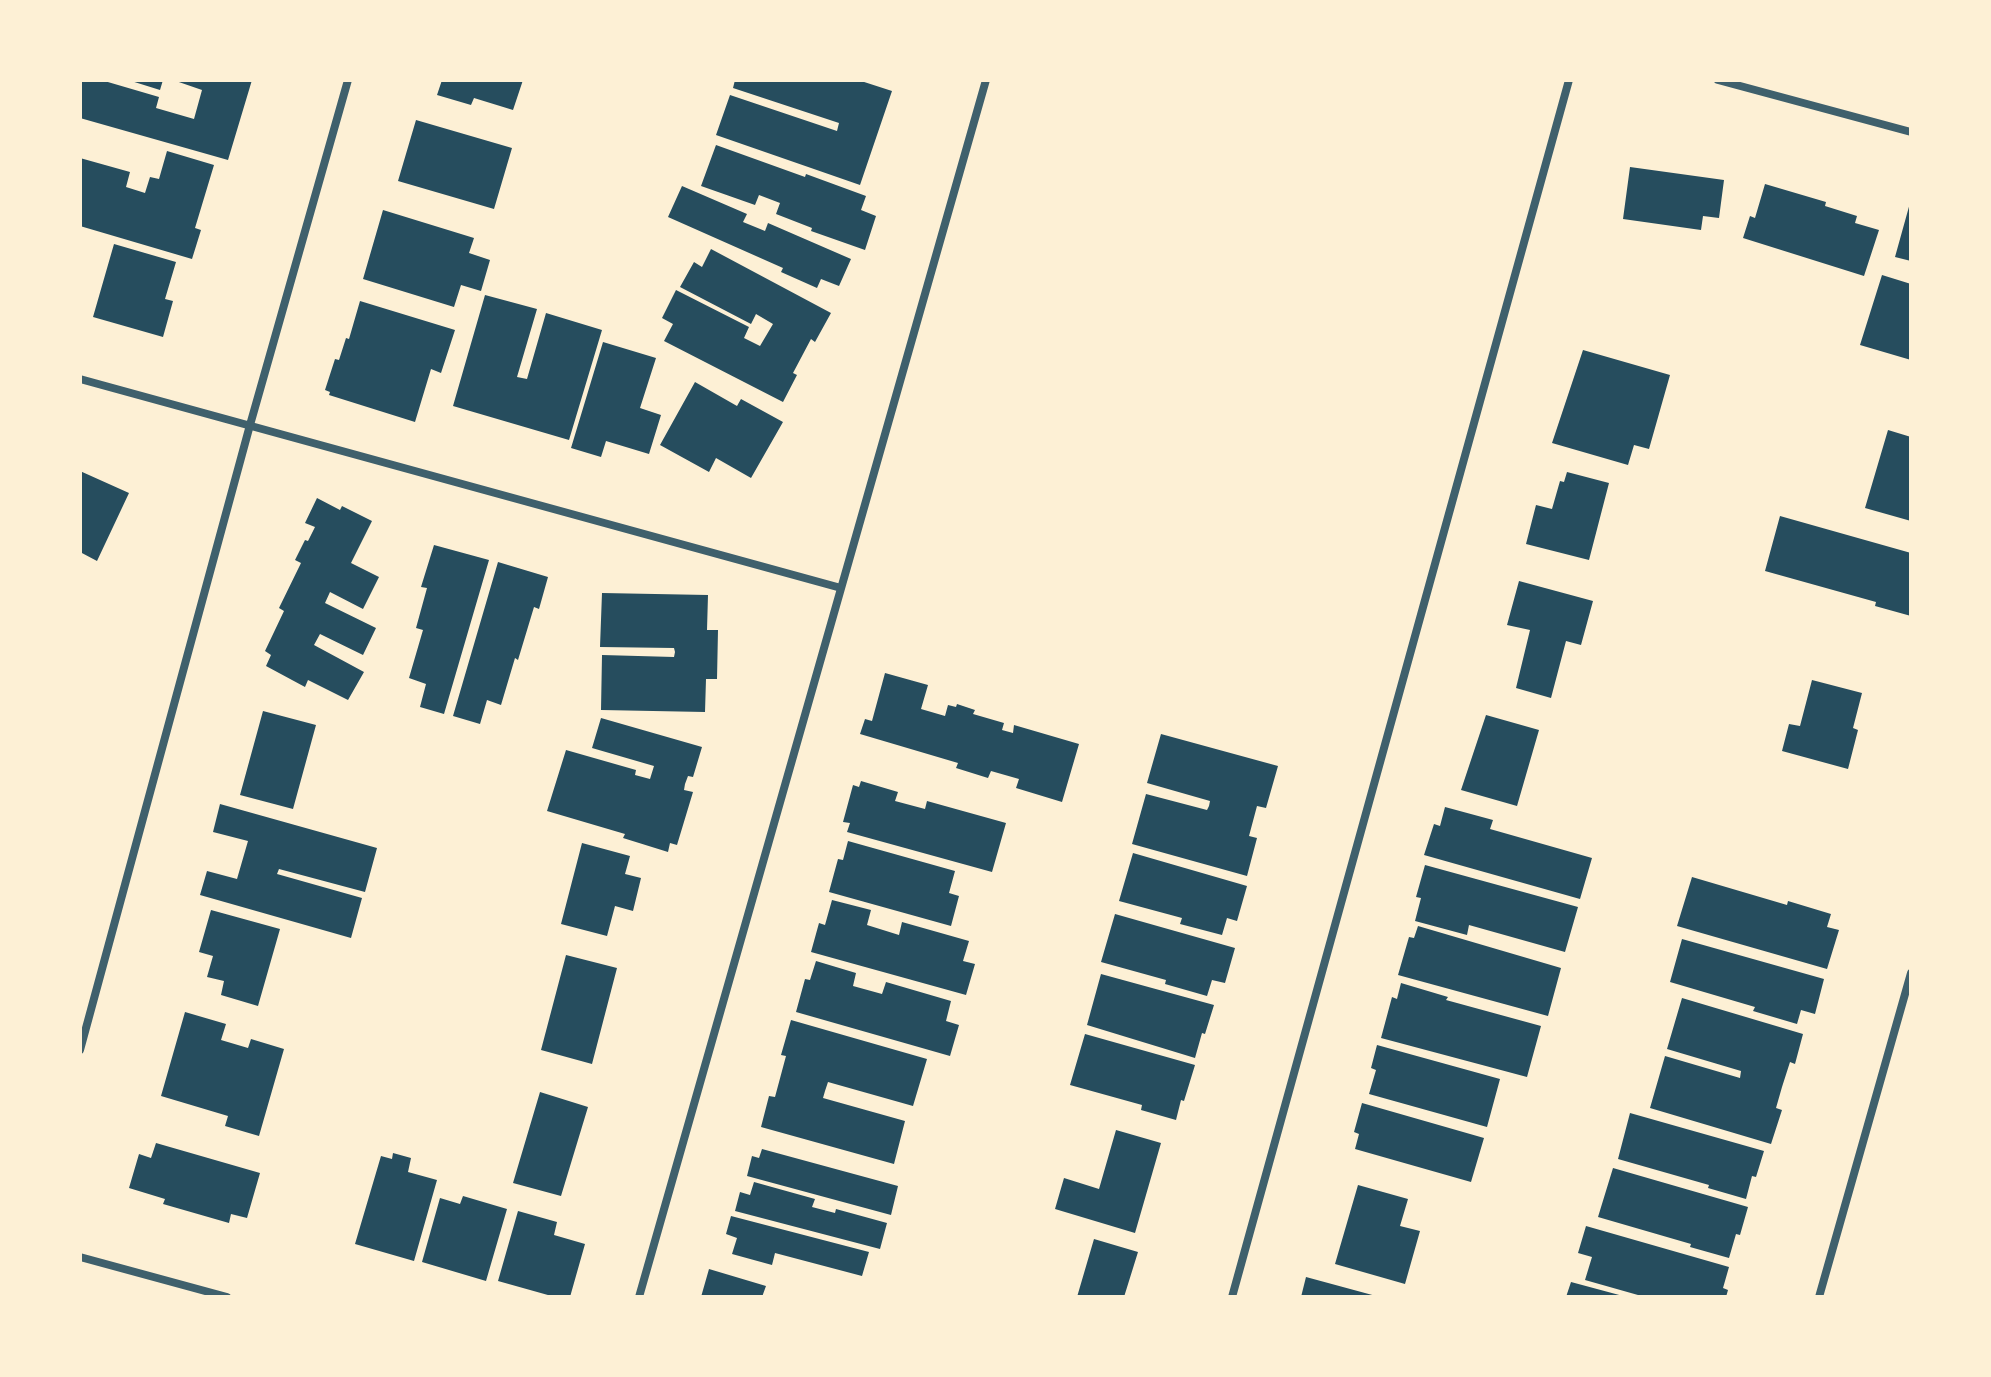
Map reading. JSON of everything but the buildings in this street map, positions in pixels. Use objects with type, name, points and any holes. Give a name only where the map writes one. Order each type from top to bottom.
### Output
[{"type":"street","points":[[80,1050],[250,425],[348,80]]},
{"type":"street","points":[[639,1297],[986,80]]},
{"type":"street","points":[[1232,1297],[1569,80]]},
{"type":"street","points":[[1718,80],[1911,132]]},
{"type":"street","points":[[80,379],[841,588]]},
{"type":"street","points":[[1819,1297],[1911,973]]},
{"type":"street","points":[[80,1257],[227,1297]]}]
